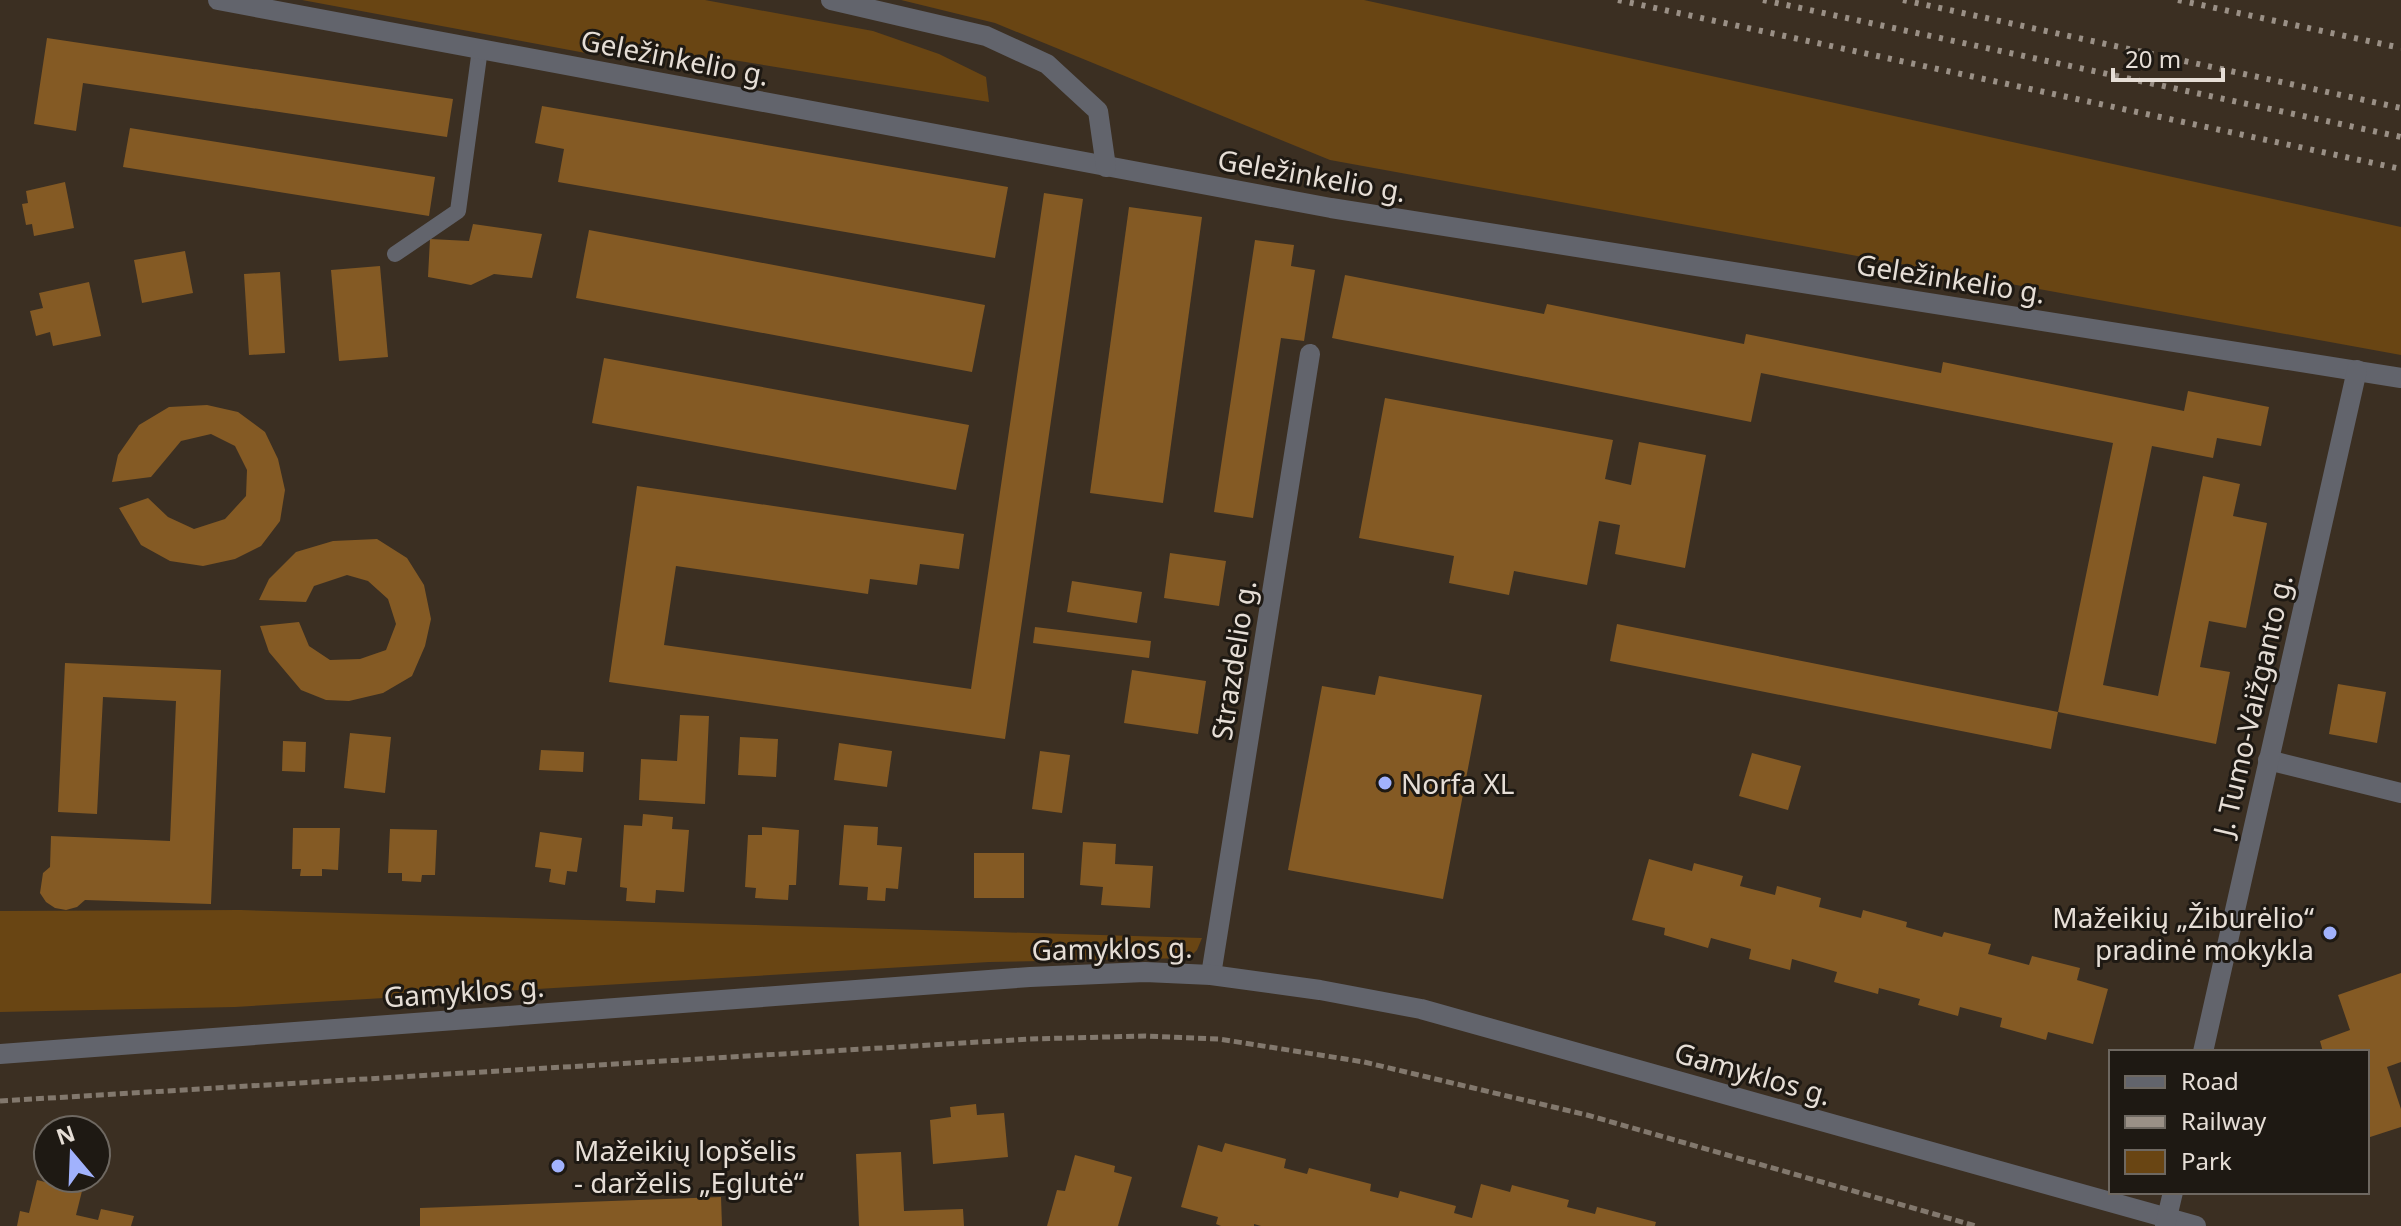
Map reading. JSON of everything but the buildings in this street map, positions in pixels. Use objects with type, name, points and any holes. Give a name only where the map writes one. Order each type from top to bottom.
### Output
[{"type":"street","name":"Geležinkelio g.","points":[[218,0],[1346,211],[2401,378]]},
{"type":"street","points":[[831,0],[986,36],[1047,64],[1098,111],[1106,167]]},
{"type":"street","name":"Strazdelio g.","points":[[1211,975],[1310,354]]},
{"type":"street","name":"J. Tumo-Vaižganto g.","points":[[2203,1050],[2357,370]]},
{"type":"street","points":[[2268,760],[2401,793]]},
{"type":"street","name":"Gamyklos g.","points":[[0,1054],[1030,977],[1145,972],[1211,975],[1320,990],[1421,1009],[2166,1222],[2196,1226]]},
{"type":"street","points":[[2166,1222],[2173,1194]]},
{"type":"lane","points":[[395,254],[458,211],[480,49]]},
{"type":"path","points":[[0,1101],[1030,1039],[1145,1036],[1219,1039],[1364,1062],[1587,1115],[1976,1226]]},
{"type":"green space","points":[[302,0],[705,0],[873,31],[939,54],[986,77],[989,102],[727,59],[591,54]]},
{"type":"green space","points":[[901,0],[1364,0],[2401,227],[2401,355],[1330,160],[995,23]]},
{"type":"green space","points":[[241,910],[1202,938],[1189,958],[989,962],[235,1007],[0,1012],[0,911]]},
{"type":"railway","points":[[1618,0],[2401,169]]},
{"type":"railway","points":[[1763,0],[2401,137]]},
{"type":"railway","points":[[1903,0],[2401,108]]},
{"type":"railway","points":[[2178,0],[2401,48]]},
{"type":"place","name":"Norfa XL","points":[[1385,783]]},
{"type":"place","name":"Mažeikių „Žiburėlio“ pradinė mokykla","points":[[2330,933]]},
{"type":"place","name":"Mažeikių lopšelis - darželis „Eglutė“","points":[[558,1166]]}]
